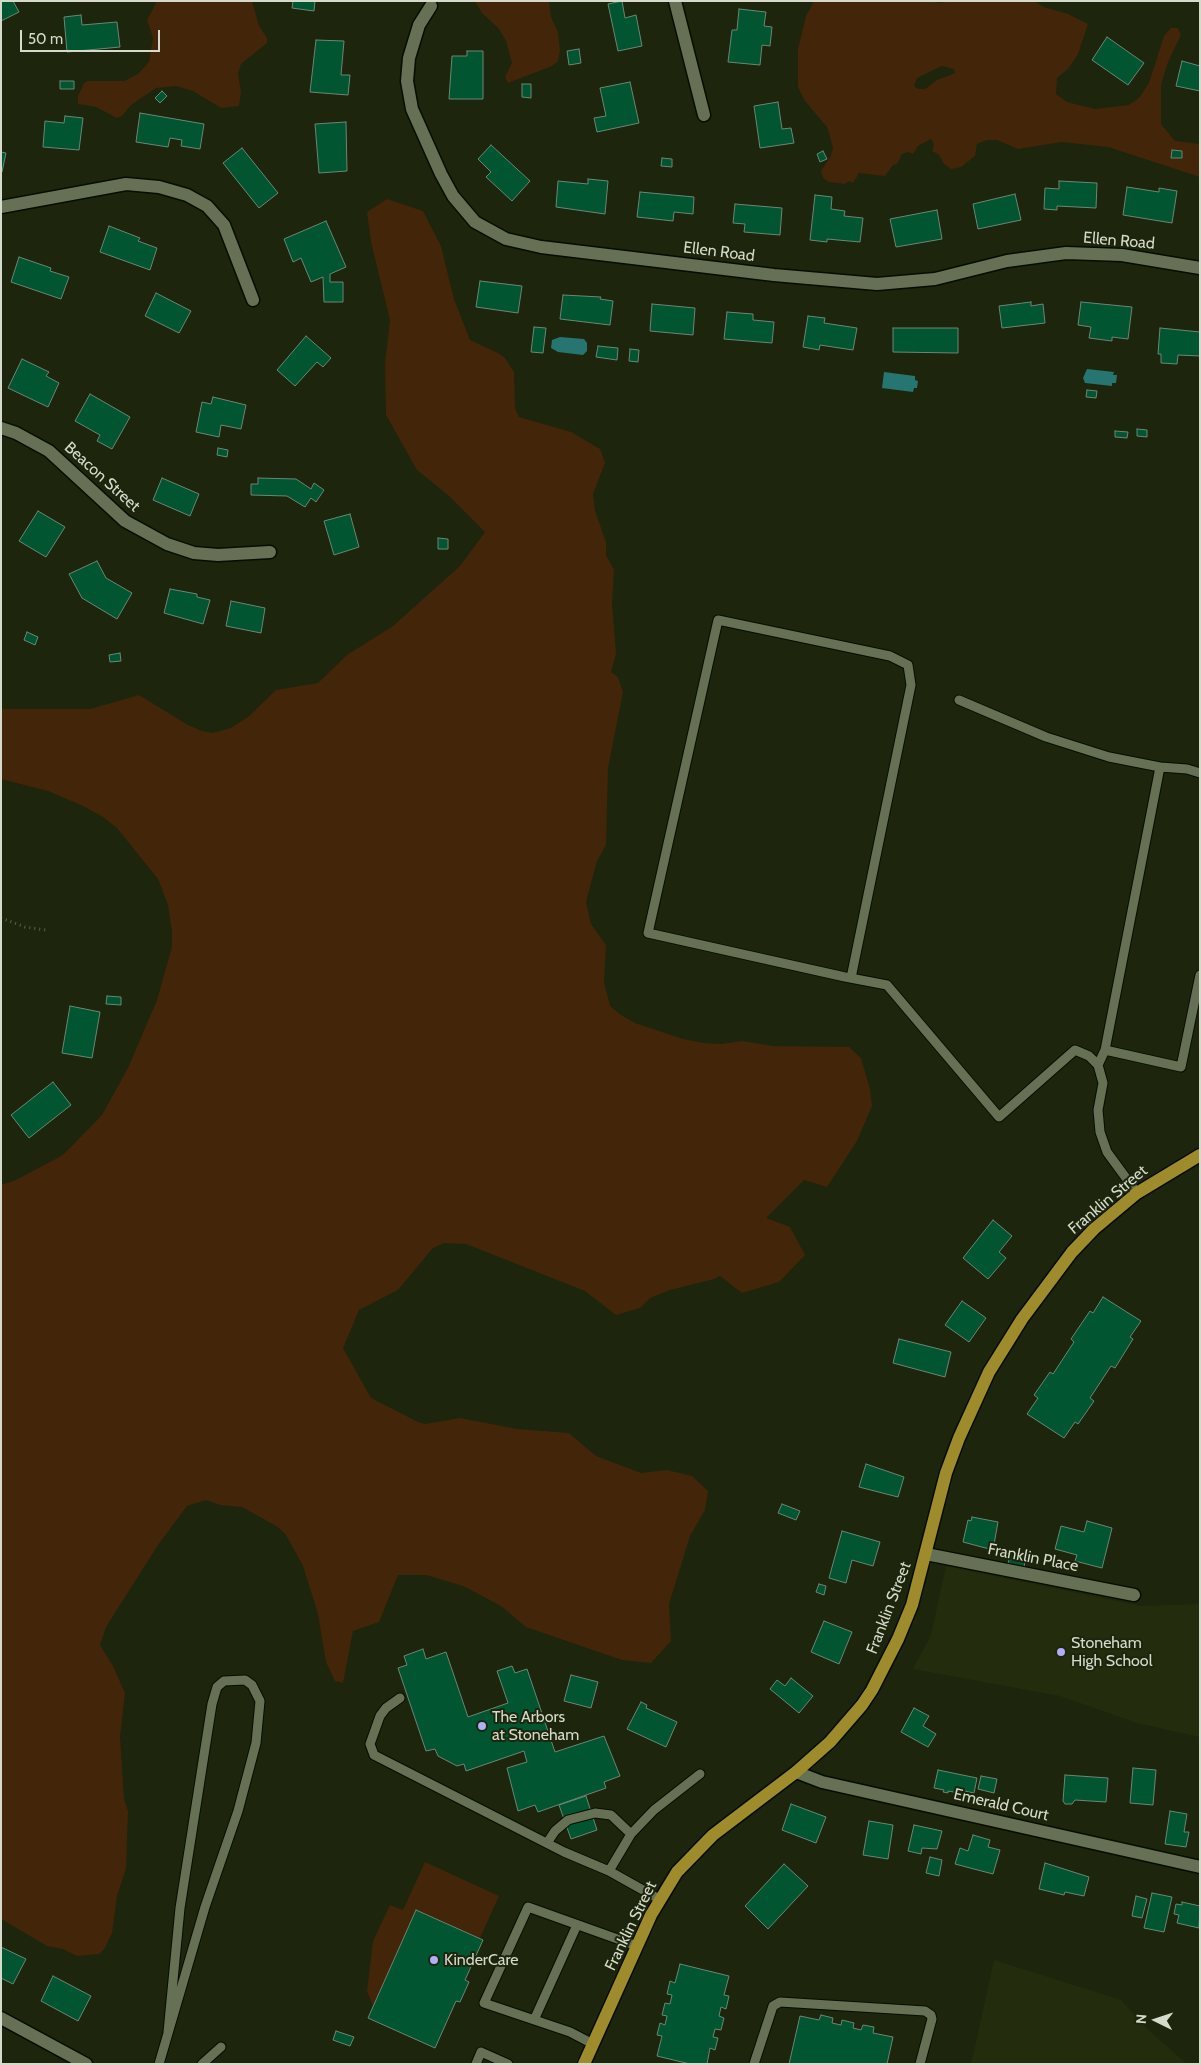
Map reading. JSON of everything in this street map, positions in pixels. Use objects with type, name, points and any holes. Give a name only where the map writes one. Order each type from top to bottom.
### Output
[{"type":"main road","name":"Franklin Street","points":[[584,2064],[637,1946],[660,1899],[677,1872],[699,1847],[796,1772],[830,1742],[862,1706],[872,1690],[902,1630],[926,1554],[946,1473],[966,1420],[989,1372],[1032,1304],[1072,1252],[1094,1229],[1137,1193],[1200,1155]]},
{"type":"street","points":[[675,1],[704,115]]},
{"type":"street","name":"Ellen Road","points":[[431,6],[419,25],[408,58],[407,81],[412,109],[440,174],[453,196],[476,222],[506,239],[541,247],[868,284],[898,284],[935,279],[1007,261],[1066,253],[1122,255],[1200,268]]},
{"type":"street","points":[[1,207],[126,184],[159,187],[180,192],[207,206],[224,224],[253,300]]},
{"type":"street","name":"Beacon Street","points":[[1,428],[16,433],[49,452],[125,521],[161,542],[179,549],[212,555],[270,552]]},
{"type":"street","name":"Franklin Place","points":[[926,1554],[1134,1594]]},
{"type":"street","name":"Emerald Court","points":[[796,1772],[822,1782],[1200,1867]]},
{"type":"street","points":[[1,2018],[86,2064]]},
{"type":"lane","points":[[851,978],[911,685],[908,665],[890,656],[718,620],[648,933],[851,978],[887,985],[1000,1117],[1075,1050],[1089,1056],[1098,1065],[1103,1083],[1098,1110],[1100,1132],[1107,1152],[1137,1193]]},
{"type":"lane","points":[[959,700],[1046,737],[1109,757],[1160,767],[1187,769],[1200,773]]},
{"type":"lane","points":[[1098,1065],[1105,1050],[1160,767]]},
{"type":"lane","points":[[1105,1050],[1181,1067],[1200,975]]},
{"type":"lane","points":[[159,2064],[204,1907],[238,1811],[256,1743],[260,1701],[252,1684],[245,1680],[224,1681],[217,1687],[212,1704],[180,1908],[168,2032]]},
{"type":"lane","points":[[400,1698],[386,1708],[380,1716],[370,1744],[374,1755],[547,1843],[609,1871],[660,1899]]},
{"type":"lane","points":[[609,1871],[631,1834],[654,1810],[700,1774]]},
{"type":"lane","points":[[547,1843],[555,1831],[568,1820],[595,1813],[611,1815],[631,1834]]},
{"type":"lane","points":[[593,2044],[570,2032],[484,2003],[528,1907],[637,1946]]},
{"type":"lane","points":[[534,2020],[577,1925]]},
{"type":"lane","points":[[754,2064],[773,2006],[780,2002],[925,2011],[931,2015],[932,2019],[920,2064]]},
{"type":"lane","points":[[202,2064],[221,2047]]},
{"type":"lane","points":[[476,2064],[481,2052],[508,2064]]},
{"type":"path","points":[[1,918],[25,927],[46,930]]},
{"type":"shaded area","points":[[157,1],[252,1],[259,26],[267,38],[267,43],[241,64],[238,74],[241,91],[239,106],[221,108],[193,91],[176,86],[156,88],[131,105],[122,116],[117,118],[96,107],[78,104],[78,96],[84,83],[88,81],[124,81],[138,74],[149,62],[153,38],[147,20]]},
{"type":"shaded area","points":[[475,1],[549,1],[551,17],[558,32],[560,51],[558,61],[552,66],[508,83],[505,77],[512,63],[506,41],[499,29],[482,13]]},
{"type":"shaded area","points":[[814,1],[929,1],[940,3],[951,1],[1034,1],[1044,7],[1068,14],[1088,24],[1078,54],[1068,69],[1057,78],[1056,94],[1067,102],[1095,109],[1129,105],[1139,98],[1149,83],[1164,36],[1171,28],[1178,28],[1181,35],[1168,62],[1161,85],[1161,124],[1175,141],[1200,144],[1200,177],[1108,147],[1061,142],[1018,149],[997,140],[987,140],[977,144],[975,156],[961,167],[951,169],[944,164],[939,155],[932,151],[934,144],[931,139],[918,146],[913,154],[908,152],[902,154],[897,164],[893,165],[885,176],[859,173],[853,183],[849,181],[845,184],[829,182],[823,178],[821,171],[831,156],[833,147],[827,127],[805,101],[798,87],[798,49],[806,16]],"holes":[[[942,66],[954,69],[955,73],[937,80],[925,89],[918,89],[914,86],[917,78]]]},
{"type":"shaded area","points":[[387,199],[423,211],[441,246],[454,299],[470,340],[505,358],[514,372],[515,408],[519,417],[571,432],[600,449],[605,463],[593,494],[595,511],[606,542],[606,555],[614,570],[612,603],[616,654],[611,672],[618,677],[623,692],[608,768],[606,845],[597,861],[586,902],[591,924],[606,945],[604,982],[610,1006],[635,1023],[683,1039],[704,1043],[721,1044],[742,1041],[773,1046],[849,1047],[861,1058],[870,1089],[872,1106],[857,1141],[827,1187],[804,1180],[766,1218],[790,1227],[805,1255],[779,1282],[742,1293],[720,1276],[670,1290],[650,1298],[640,1308],[616,1315],[585,1291],[466,1244],[444,1243],[433,1248],[398,1290],[359,1310],[343,1348],[371,1398],[425,1424],[460,1418],[517,1429],[569,1433],[596,1456],[641,1473],[667,1470],[692,1476],[708,1491],[705,1510],[690,1536],[669,1604],[671,1641],[651,1663],[622,1660],[526,1627],[501,1606],[463,1586],[426,1575],[398,1575],[379,1622],[353,1631],[343,1683],[335,1681],[326,1662],[318,1614],[303,1566],[286,1535],[278,1527],[242,1507],[220,1505],[206,1500],[187,1506],[158,1545],[106,1627],[100,1645],[113,1666],[125,1693],[120,1737],[124,1799],[128,1811],[126,1869],[117,1896],[112,1933],[105,1948],[99,1954],[77,1956],[63,1949],[47,1946],[1,1919],[1,1185],[16,1180],[63,1155],[102,1115],[128,1068],[157,1000],[172,947],[172,932],[168,905],[158,879],[117,828],[103,817],[81,805],[48,791],[1,779],[1,709],[90,709],[139,695],[188,725],[202,731],[212,733],[231,728],[248,717],[276,690],[318,683],[347,655],[393,626],[460,566],[485,532],[449,496],[417,470],[386,415],[385,364],[390,320],[371,242],[367,212]]},
{"type":"shaded area","name":"Stoneham High School","points":[[946,1566],[1141,1606],[1200,1604],[1200,1737],[1137,1723],[1060,1696],[913,1669],[931,1635]]},
{"type":"shaded area","points":[[425,1862],[499,1896],[480,1938],[416,1910],[373,2006],[367,1991],[373,1941],[390,1905],[403,1910]]},
{"type":"shaded area","points":[[994,1960],[1121,2000],[1147,2029],[1187,2064],[970,2064]]},
{"type":"water","points":[[560,337],[584,339],[587,343],[587,351],[583,355],[558,352],[551,348],[552,340]]},
{"type":"water","points":[[1087,369],[1114,372],[1113,375],[1117,375],[1116,383],[1112,383],[1112,386],[1085,383],[1083,378]]},
{"type":"water","points":[[884,372],[915,376],[915,380],[918,381],[917,388],[914,388],[913,392],[882,388]]},
{"type":"building","points":[[1,1],[13,1],[19,12],[1,21]]},
{"type":"building","points":[[293,1],[315,1],[314,11],[292,8]]},
{"type":"building","points":[[622,1],[625,18],[636,15],[642,46],[618,51],[608,4]]},
{"type":"building","points":[[739,9],[766,12],[764,26],[772,27],[770,46],[762,45],[760,65],[728,62],[732,30],[737,30]]},
{"type":"building","points":[[81,15],[82,25],[117,22],[120,47],[67,52],[64,17]]},
{"type":"building","points":[[1107,37],[1144,63],[1128,85],[1092,60]]},
{"type":"building","points":[[316,40],[344,41],[341,75],[350,75],[348,95],[310,92]]},
{"type":"building","points":[[579,49],[581,63],[569,65],[567,51]]},
{"type":"building","points":[[467,51],[483,51],[483,99],[449,99],[452,56],[467,56]]},
{"type":"building","points":[[1182,61],[1200,66],[1200,91],[1176,86]]},
{"type":"building","points":[[60,81],[74,81],[74,89],[60,89]]},
{"type":"building","points":[[630,82],[639,123],[597,132],[594,118],[606,116],[600,88]]},
{"type":"building","points":[[522,84],[531,84],[531,98],[522,97]]},
{"type":"building","points":[[162,91],[167,96],[160,103],[155,98]]},
{"type":"building","points":[[778,102],[782,129],[791,128],[794,143],[760,148],[754,106]]},
{"type":"building","points":[[140,113],[204,124],[200,149],[181,146],[182,140],[170,138],[168,147],[136,142]]},
{"type":"building","points":[[65,116],[83,118],[79,150],[43,147],[45,121],[64,123]]},
{"type":"building","points":[[346,122],[347,171],[319,173],[315,124]]},
{"type":"building","points":[[491,145],[530,181],[512,201],[486,177],[491,172],[478,159]]},
{"type":"building","points":[[242,148],[278,193],[259,208],[223,163]]},
{"type":"building","points":[[1172,150],[1182,151],[1182,158],[1171,158]]},
{"type":"building","points":[[823,151],[827,159],[820,162],[817,154]]},
{"type":"building","points":[[1,152],[6,153],[2,172],[1,172]]},
{"type":"building","points":[[662,158],[672,159],[672,167],[661,166]]},
{"type":"building","points":[[588,179],[608,181],[605,214],[556,207],[558,181],[588,184]]},
{"type":"building","points":[[1059,181],[1097,183],[1096,208],[1057,206],[1057,210],[1044,209],[1045,188],[1059,189]]},
{"type":"building","points":[[1127,187],[1159,192],[1159,188],[1177,191],[1172,223],[1123,215]]},
{"type":"building","points":[[640,192],[694,197],[693,214],[674,212],[673,221],[637,217]]},
{"type":"building","points":[[1015,194],[1021,220],[978,229],[973,204]]},
{"type":"building","points":[[815,195],[832,197],[831,209],[845,211],[844,216],[863,218],[860,242],[827,239],[827,242],[810,240]]},
{"type":"building","points":[[735,204],[782,208],[780,235],[744,232],[745,224],[733,223]]},
{"type":"building","points":[[937,210],[942,239],[896,247],[890,219]]},
{"type":"building","points":[[326,221],[346,267],[330,274],[330,282],[343,282],[343,302],[324,302],[323,277],[311,282],[301,258],[293,262],[284,239]]},
{"type":"building","points":[[109,226],[140,238],[138,241],[157,248],[150,270],[100,252]]},
{"type":"building","points":[[19,257],[51,268],[50,271],[69,277],[61,299],[11,282]]},
{"type":"building","points":[[480,281],[522,286],[518,313],[476,307]]},
{"type":"building","points":[[156,293],[191,311],[179,333],[145,316]]},
{"type":"building","points":[[563,295],[601,297],[600,299],[613,301],[610,325],[560,319]]},
{"type":"building","points":[[1031,302],[1031,306],[1043,304],[1045,323],[1002,328],[999,306]]},
{"type":"building","points":[[1081,302],[1132,307],[1128,339],[1112,337],[1112,341],[1089,338],[1091,327],[1078,325]]},
{"type":"building","points":[[652,304],[695,308],[693,335],[650,331]]},
{"type":"building","points":[[727,312],[753,314],[753,320],[774,322],[772,343],[724,339]]},
{"type":"building","points":[[808,316],[825,318],[824,323],[857,328],[853,350],[820,345],[819,350],[803,347]]},
{"type":"building","points":[[534,327],[546,328],[543,353],[531,352]]},
{"type":"building","points":[[893,328],[958,328],[958,353],[893,352]]},
{"type":"building","points":[[1160,328],[1200,332],[1200,356],[1178,355],[1177,364],[1161,363],[1161,354],[1158,354]]},
{"type":"building","points":[[306,336],[331,358],[323,367],[317,362],[295,386],[277,370]]},
{"type":"building","points":[[598,346],[618,348],[617,360],[596,357]]},
{"type":"building","points":[[630,349],[639,350],[638,362],[629,361]]},
{"type":"building","points":[[22,359],[49,372],[46,376],[59,383],[48,407],[8,388]]},
{"type":"building","points":[[1087,390],[1097,391],[1096,398],[1086,397]]},
{"type":"building","points":[[90,394],[130,417],[112,449],[97,441],[100,435],[75,421]]},
{"type":"building","points":[[213,397],[246,405],[241,429],[221,425],[219,437],[196,432],[202,402],[211,404]]},
{"type":"building","points":[[1137,429],[1147,430],[1147,437],[1137,436]]},
{"type":"building","points":[[1115,431],[1128,432],[1127,438],[1115,437]]},
{"type":"building","points":[[218,448],[228,450],[227,457],[217,455]]},
{"type":"building","points":[[162,478],[199,494],[190,516],[153,500]]},
{"type":"building","points":[[258,478],[296,479],[311,489],[314,483],[324,490],[316,502],[311,498],[305,507],[287,496],[251,495],[251,484],[258,484]]},
{"type":"building","points":[[38,511],[65,527],[46,557],[19,541]]},
{"type":"building","points":[[350,514],[359,547],[334,555],[324,521]]},
{"type":"building","points":[[438,538],[448,539],[448,549],[438,549]]},
{"type":"building","points":[[97,561],[106,578],[132,593],[117,619],[82,598],[69,574]]},
{"type":"building","points":[[170,589],[197,594],[197,597],[210,600],[203,624],[164,613]]},
{"type":"building","points":[[231,601],[265,608],[261,633],[226,626]]},
{"type":"building","points":[[27,632],[38,637],[35,645],[24,640]]},
{"type":"building","points":[[120,653],[121,661],[110,662],[109,655]]},
{"type":"building","points":[[107,996],[121,997],[121,1005],[106,1004]]},
{"type":"building","points":[[70,1006],[100,1012],[92,1058],[62,1053]]},
{"type":"building","points":[[53,1082],[71,1105],[29,1138],[11,1115]]},
{"type":"building","points":[[993,1220],[1012,1236],[999,1252],[1006,1258],[988,1279],[963,1258]]},
{"type":"building","points":[[1103,1297],[1141,1321],[1130,1337],[1133,1339],[1115,1368],[1111,1366],[1090,1398],[1094,1401],[1078,1424],[1075,1422],[1064,1438],[1027,1414],[1038,1398],[1034,1395],[1050,1372],[1053,1374],[1074,1342],[1071,1339],[1090,1311],[1093,1313]]},
{"type":"building","points":[[962,1301],[986,1318],[969,1342],[945,1325]]},
{"type":"building","points":[[899,1339],[951,1352],[945,1377],[893,1363]]},
{"type":"building","points":[[866,1464],[904,1477],[898,1497],[859,1487]]},
{"type":"building","points":[[782,1504],[800,1511],[796,1520],[778,1513]]},
{"type":"building","points":[[972,1517],[998,1522],[993,1550],[963,1542],[968,1520],[971,1521]]},
{"type":"building","points":[[1087,1521],[1112,1528],[1102,1568],[1075,1561],[1077,1555],[1055,1549],[1061,1526],[1084,1532]]},
{"type":"building","points":[[842,1531],[880,1542],[873,1566],[852,1560],[846,1583],[829,1578]]},
{"type":"building","points":[[1010,1553],[1026,1556],[1024,1567],[1008,1564]]},
{"type":"building","points":[[819,1584],[826,1586],[824,1595],[816,1592]]},
{"type":"building","points":[[824,1621],[852,1632],[839,1664],[811,1652]]},
{"type":"building","name":"The Arbors at Stoneham","points":[[423,1649],[426,1659],[446,1652],[468,1717],[508,1703],[497,1671],[512,1666],[515,1673],[527,1669],[555,1752],[604,1736],[620,1776],[604,1782],[606,1788],[538,1812],[535,1805],[518,1811],[507,1768],[527,1762],[524,1751],[466,1771],[464,1764],[457,1766],[438,1756],[435,1749],[426,1751],[398,1668],[407,1665],[404,1656]]},
{"type":"building","points":[[571,1675],[598,1682],[591,1708],[564,1701]]},
{"type":"building","points":[[791,1678],[813,1696],[799,1713],[770,1689],[777,1680],[785,1686]]},
{"type":"building","points":[[641,1702],[647,1705],[646,1708],[677,1722],[666,1747],[627,1729]]},
{"type":"building","points":[[914,1708],[929,1716],[923,1726],[936,1734],[928,1747],[901,1732]]},
{"type":"building","points":[[1133,1768],[1156,1770],[1153,1805],[1130,1803]]},
{"type":"building","points":[[938,1770],[977,1778],[974,1793],[960,1790],[959,1793],[948,1791],[948,1793],[934,1788]]},
{"type":"building","points":[[1065,1775],[1108,1778],[1106,1802],[1075,1800],[1072,1804],[1065,1804],[1063,1801]]},
{"type":"building","points":[[981,1776],[997,1779],[994,1793],[978,1789]]},
{"type":"building","points":[[586,1796],[597,1830],[571,1839],[559,1805]]},
{"type":"building","points":[[791,1804],[826,1817],[816,1843],[782,1830]]},
{"type":"building","points":[[1170,1811],[1187,1814],[1184,1832],[1189,1832],[1186,1847],[1165,1844]]},
{"type":"building","points":[[869,1821],[893,1825],[888,1859],[863,1855]]},
{"type":"building","points":[[914,1825],[942,1831],[937,1849],[922,1848],[921,1854],[908,1851]]},
{"type":"building","points":[[973,1835],[990,1840],[988,1847],[1000,1850],[993,1874],[955,1864],[960,1848],[968,1851]]},
{"type":"building","points":[[930,1857],[942,1860],[939,1876],[926,1873]]},
{"type":"building","points":[[1045,1863],[1089,1877],[1084,1896],[1065,1892],[1064,1895],[1039,1889]]},
{"type":"building","points":[[784,1864],[808,1886],[768,1929],[745,1906]]},
{"type":"building","points":[[1152,1893],[1172,1897],[1164,1932],[1144,1928]]},
{"type":"building","points":[[1136,1896],[1147,1899],[1142,1918],[1132,1916]]},
{"type":"building","points":[[1182,1902],[1200,1906],[1199,1928],[1177,1923],[1179,1915],[1174,1914],[1176,1904],[1182,1905]]},
{"type":"building","name":"KinderCare","points":[[416,1910],[483,1940],[465,1980],[469,1982],[460,2002],[456,2001],[435,2048],[368,2018]]},
{"type":"building","points":[[1,1947],[26,1959],[13,1984],[1,1978]]},
{"type":"building","points":[[680,1964],[729,1976],[724,1995],[729,1996],[726,2009],[721,2007],[719,2016],[724,2018],[721,2030],[715,2029],[713,2037],[718,2038],[715,2050],[710,2048],[707,2064],[690,2064],[657,2056],[662,2036],[657,2035],[660,2023],[665,2025],[667,2016],[662,2015],[665,2003],[670,2004],[672,1995],[667,1994],[670,1981],[675,1983]]},
{"type":"building","points":[[53,1976],[91,1996],[78,2021],[41,2001]]},
{"type":"building","points":[[821,2015],[833,2018],[832,2023],[841,2025],[842,2020],[854,2023],[853,2028],[861,2030],[863,2025],[874,2027],[873,2033],[893,2037],[887,2064],[789,2064],[800,2016],[819,2020]]},
{"type":"building","points":[[336,2031],[354,2037],[350,2046],[333,2040]]},
{"type":"place","name":"Stoneham High School","points":[[1061,1652]]},
{"type":"place","name":"The Arbors at Stoneham","points":[[482,1726]]},
{"type":"place","name":"KinderCare","points":[[434,1960]]}]
